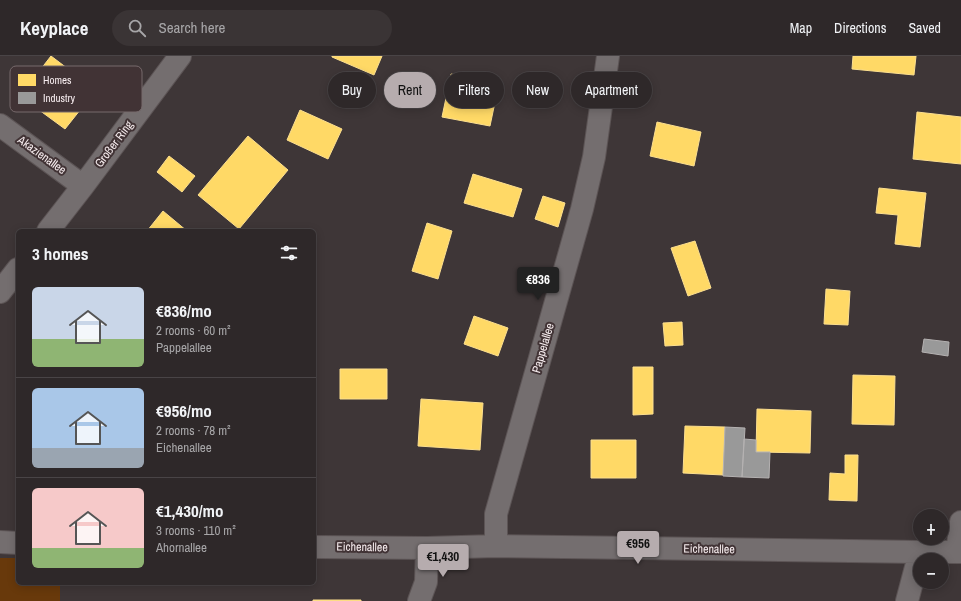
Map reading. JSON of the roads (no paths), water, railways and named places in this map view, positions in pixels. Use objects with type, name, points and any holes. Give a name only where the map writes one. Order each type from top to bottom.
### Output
[{"type":"street","name":"Großer Ring","points":[[142,107],[180,56]]},
{"type":"street","name":"Pappelallee","points":[[496,546],[496,514],[582,209],[594,157],[608,56]]},
{"type":"street","name":"Großer Ring","points":[[50,229],[138,112]]},
{"type":"street","name":"Akazienallee","points":[[0,125],[83,186]]},
{"type":"street","points":[[0,292],[16,272]]},
{"type":"street","points":[[959,552],[961,522]]},
{"type":"street","points":[[0,542],[16,543]]},
{"type":"street","name":"Eichenallee","points":[[316,547],[427,548],[496,546],[959,552]]},
{"type":"street","points":[[419,601],[426,582],[427,548]]},
{"type":"street","points":[[907,601],[920,552]]}]
